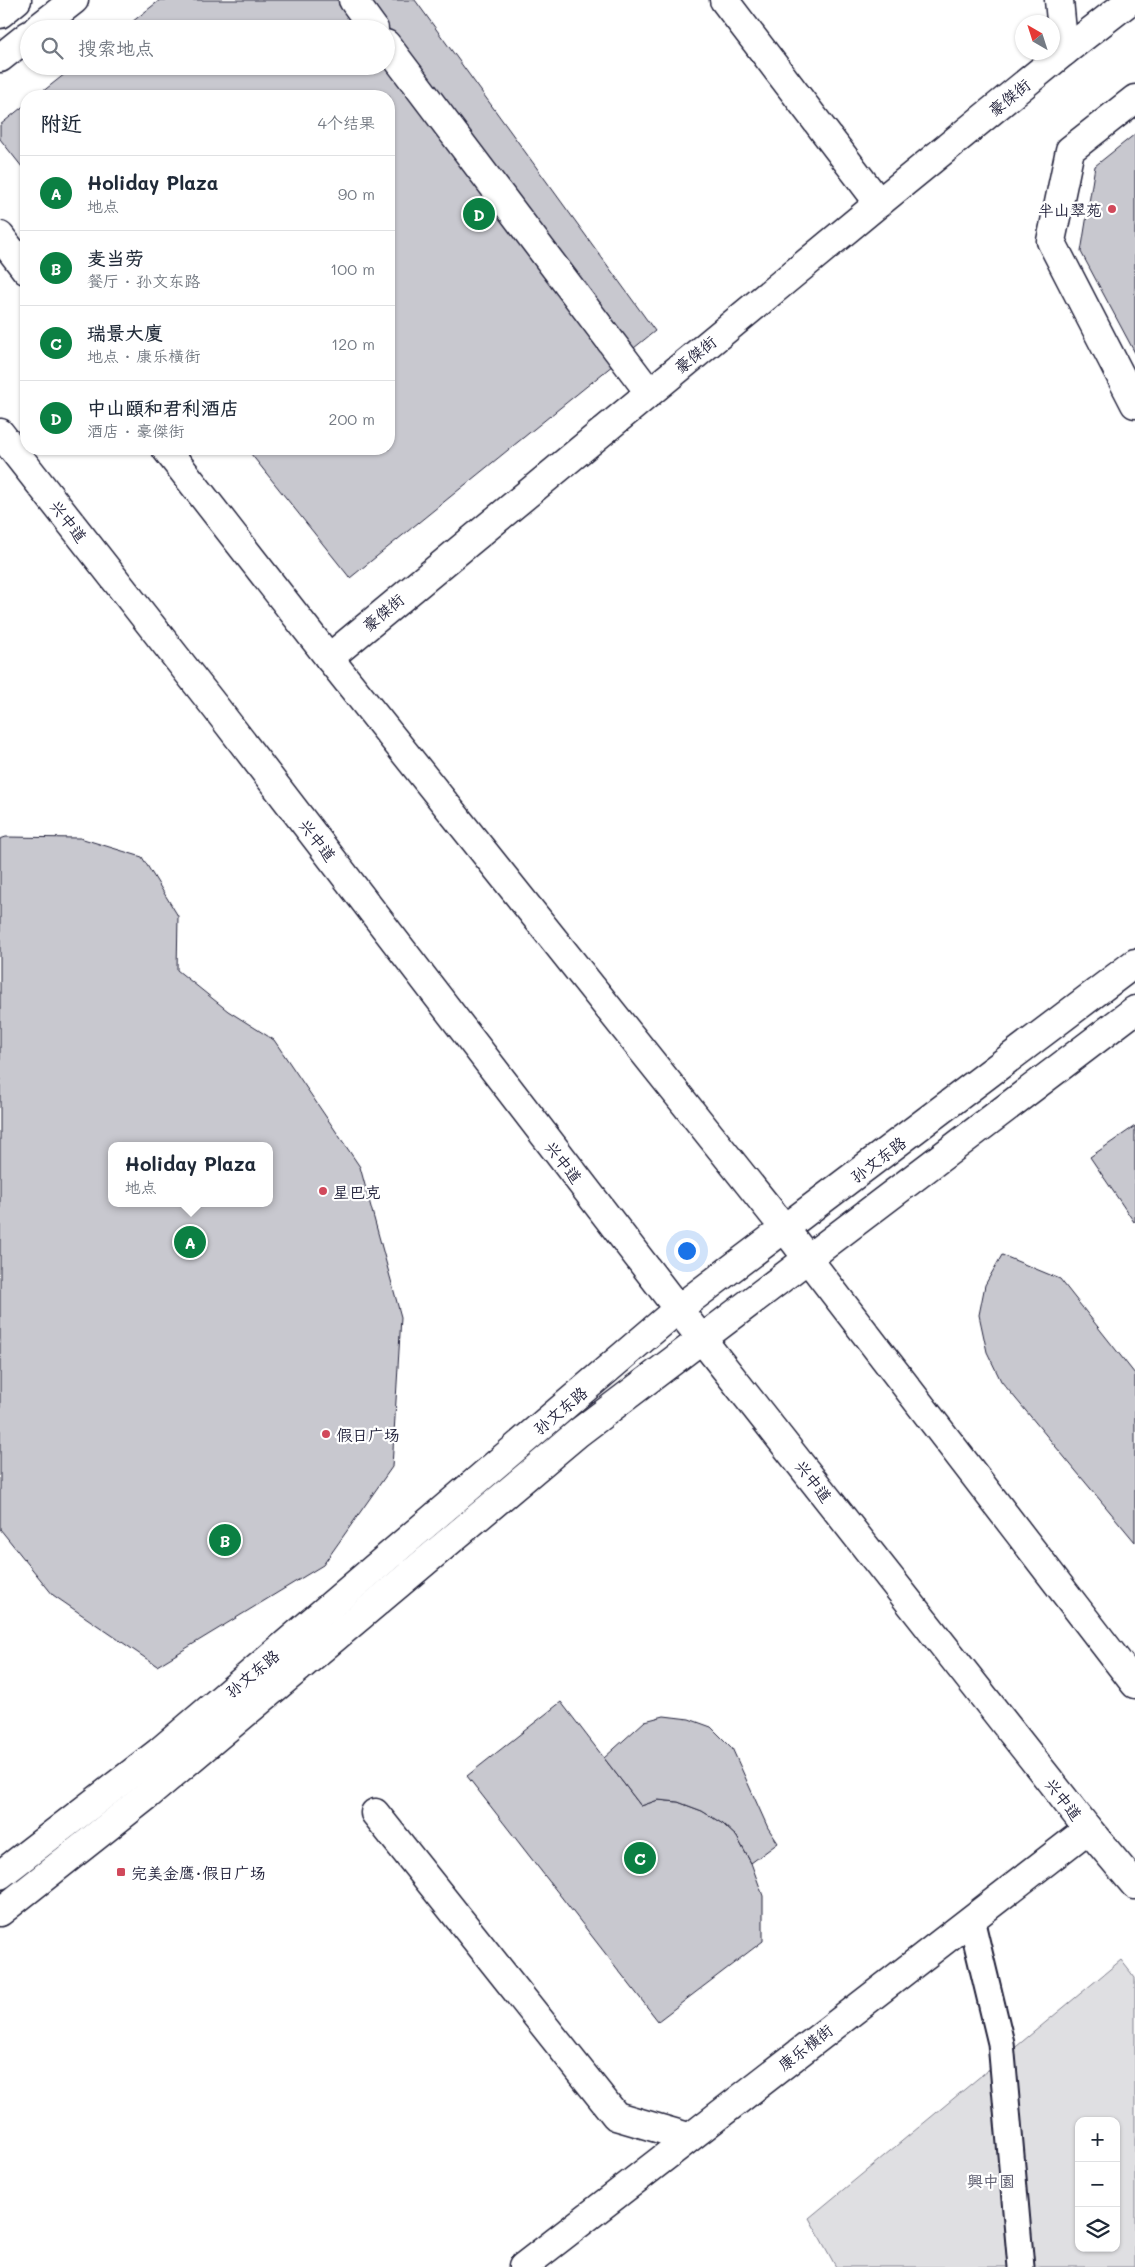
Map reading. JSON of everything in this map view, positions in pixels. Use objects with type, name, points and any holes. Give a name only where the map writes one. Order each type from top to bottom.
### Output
[{"type":"main road","points":[[0,14],[17,0]]},
{"type":"main road","points":[[48,20],[74,0]]},
{"type":"main road","points":[[353,0],[367,20]]},
{"type":"main road","points":[[724,0],[879,203]]},
{"type":"main road","points":[[1059,0],[1064,52]]},
{"type":"main road","name":"豪傑街","points":[[329,658],[879,203],[1064,52],[1132,0]]},
{"type":"main road","points":[[0,58],[20,43]]},
{"type":"main road","points":[[395,56],[649,392]]},
{"type":"main road","points":[[1135,99],[1070,150],[1051,241],[1135,404]]},
{"type":"main road","points":[[0,236],[20,262]]},
{"type":"main road","name":"兴中道","points":[[0,433],[222,716],[678,1309],[1135,1885]]},
{"type":"main road","points":[[171,455],[329,658],[808,1258],[1135,1684]]},
{"type":"main road","name":"孙文东路","points":[[0,1876],[159,1752],[678,1309],[1135,963]]},
{"type":"main road","name":"孙文东路","points":[[0,1912],[148,1795],[578,1433],[1135,1010]]},
{"type":"main road","points":[[375,1813],[616,2116],[688,2137]]},
{"type":"main road","name":"康乐横街","points":[[523,2267],[1088,1828]]},
{"type":"street","points":[[971,1919],[1001,2043],[1021,2267]]},
{"type":"green space","name":"興中園","points":[[1121,1960],[1135,1978],[1135,2267],[836,2267],[809,2218]]},
{"type":"building","points":[[160,0],[415,0],[655,331],[350,578],[252,455],[395,455],[395,90],[45,90],[64,75],[395,75],[395,20],[134,20]]},
{"type":"building","points":[[20,109],[20,164],[0,139],[0,125]]},
{"type":"building","name":"半山翠苑","points":[[1135,134],[1135,353],[1081,252],[1095,166]]},
{"type":"building","points":[[6,837],[80,838],[142,857],[178,916],[177,970],[228,1011],[274,1040],[360,1167],[401,1317],[392,1467],[323,1565],[157,1666],[53,1595],[0,1529],[0,839]]},
{"type":"building","points":[[1135,1126],[1135,1221],[1134,1222],[1090,1157]]},
{"type":"building","points":[[1002,1255],[1060,1279],[1135,1374],[1135,1542],[1001,1381],[987,1352],[979,1315],[985,1285]]},
{"type":"building","points":[[561,1702],[641,1806],[658,1800],[678,1802],[702,1811],[723,1824],[737,1837],[751,1863],[763,1896],[763,1941],[658,2021],[467,1776]]},
{"type":"building","points":[[664,1716],[689,1719],[711,1727],[732,1748],[768,1828],[778,1843],[751,1863],[737,1837],[723,1824],[702,1811],[678,1802],[658,1800],[641,1806],[604,1758],[645,1721]]},
{"type":"place","name":"半山翠苑","points":[[1112,209]]},
{"type":"place","name":"中山頤和君利酒店","points":[[479,214]]},
{"type":"place","name":"星巴克","points":[[323,1191]]},
{"type":"place","name":"Holiday Plaza","points":[[190,1242]]},
{"type":"place","name":"假日广场","points":[[326,1434]]},
{"type":"place","name":"麦当劳","points":[[225,1540]]},
{"type":"place","name":"瑞景大廈","points":[[640,1858]]},
{"type":"place","name":"完美金鹰·假日广场","points":[[121,1872]]}]
